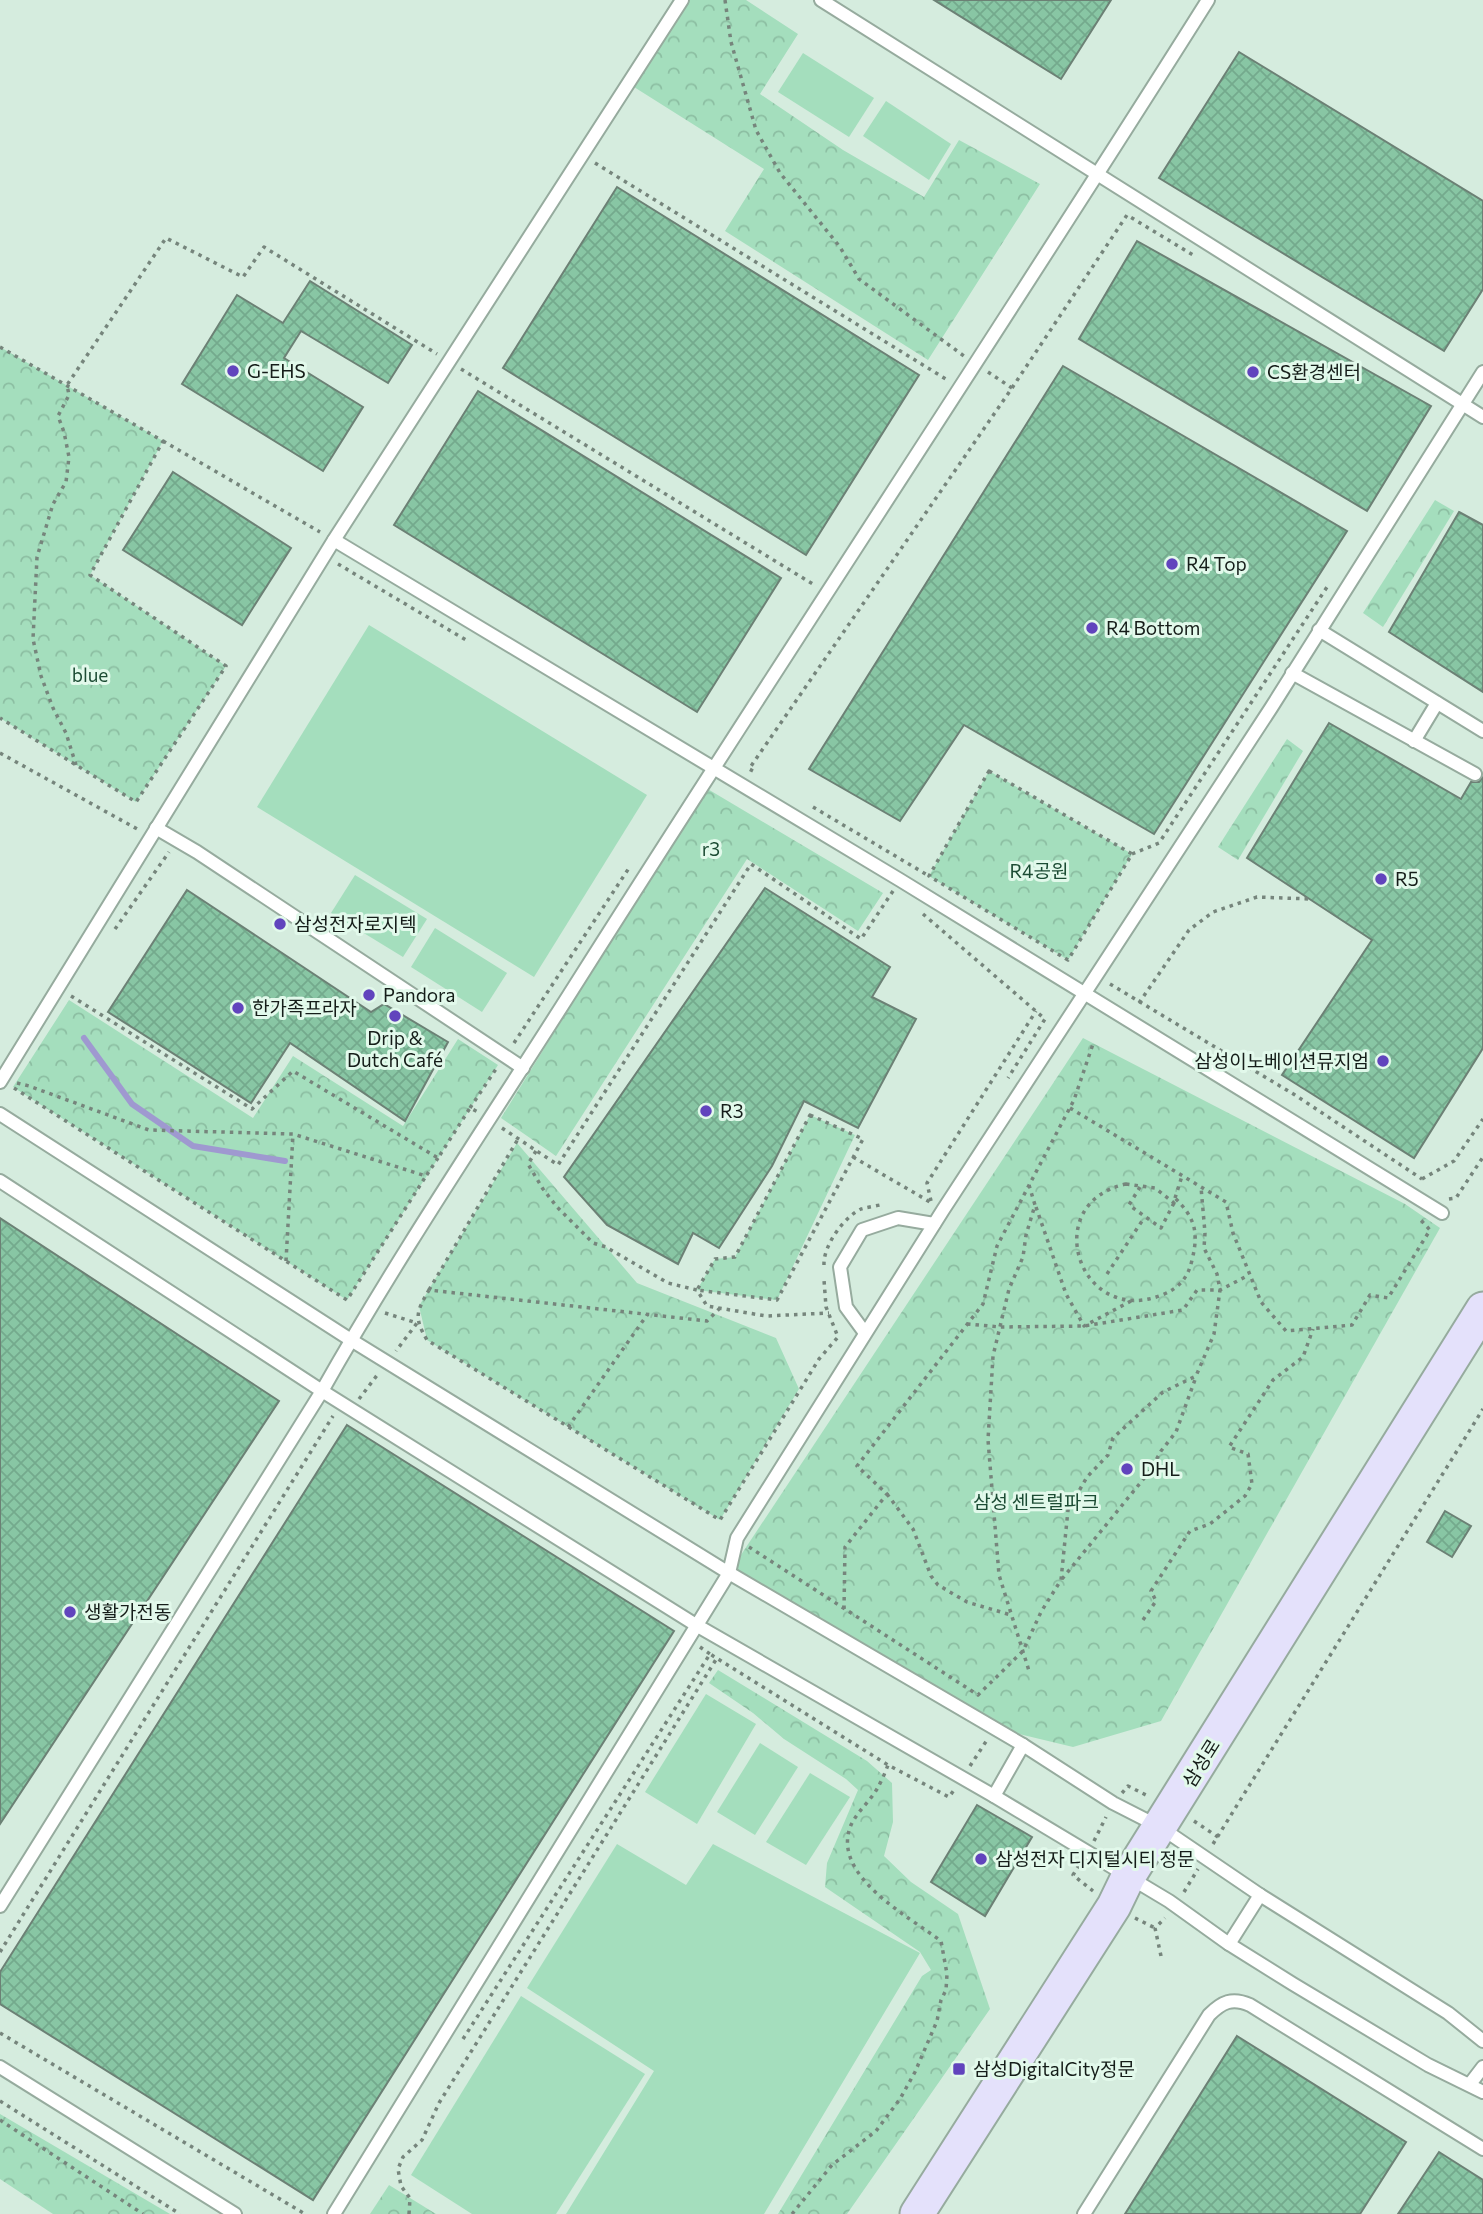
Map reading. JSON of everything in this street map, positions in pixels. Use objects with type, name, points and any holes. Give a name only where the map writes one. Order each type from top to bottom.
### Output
[{"type":"street","name":"삼성로","points":[[917,2214],[1114,1906],[1128,1877],[1483,1309]]},
{"type":"lane","points":[[1,1081],[334,540],[682,0]]},
{"type":"lane","points":[[821,0],[1483,417]]},
{"type":"lane","points":[[0,1906],[490,1119],[712,769],[1099,173],[1205,1]]},
{"type":"lane","points":[[334,2214],[729,1573],[737,1538],[933,1224],[1292,673],[1483,372]]},
{"type":"lane","points":[[334,540],[1084,993],[1443,1206]]},
{"type":"lane","points":[[1319,630],[1483,731]]},
{"type":"lane","points":[[1292,673],[1475,774]]},
{"type":"lane","points":[[1414,741],[1437,703]]},
{"type":"lane","points":[[154,832],[197,852],[523,1068]]},
{"type":"lane","points":[[0,1114],[387,1362],[729,1573],[1023,1745],[1113,1803],[1160,1827],[1260,1895],[1448,2013],[1483,2041]]},
{"type":"lane","points":[[0,1181],[322,1391],[696,1625],[994,1796],[1176,1906],[1229,1944],[1428,2065],[1483,2092]]},
{"type":"lane","points":[[865,1333],[846,1307],[840,1266],[862,1230],[898,1218],[933,1224]]},
{"type":"lane","points":[[994,1796],[1023,1745]]},
{"type":"lane","points":[[1229,1944],[1260,1895]]},
{"type":"lane","points":[[1084,2214],[1209,2015],[1225,2001],[1233,2000],[1250,2005],[1483,2149]]},
{"type":"lane","points":[[0,2067],[235,2214]]},
{"type":"lane","points":[[1469,2084],[1483,2067]]},
{"type":"path","points":[[724,0],[731,42],[756,130],[780,173],[840,247],[859,279],[1012,388]]},
{"type":"path","points":[[582,155],[959,388]]},
{"type":"path","points":[[761,776],[749,769],[1012,388],[1126,215],[1197,257]]},
{"type":"path","points":[[76,765],[66,733],[41,676],[33,639],[37,557],[53,504],[66,482],[69,457],[58,416],[69,395],[67,386],[166,238],[243,277],[264,247],[827,593]]},
{"type":"path","points":[[0,347],[334,540]]},
{"type":"path","points":[[0,718],[136,802],[226,666],[90,575],[163,441]]},
{"type":"path","points":[[338,566],[468,641]]},
{"type":"path","points":[[809,805],[1068,960],[1132,854],[1159,843],[1333,577]]},
{"type":"path","points":[[0,753],[154,832]]},
{"type":"path","points":[[929,876],[989,771],[1132,854]]},
{"type":"path","points":[[108,938],[172,848]]},
{"type":"path","points":[[508,1051],[634,860]]},
{"type":"path","points":[[470,1108],[558,1165],[751,864],[861,939],[894,890]]},
{"type":"path","points":[[1139,1003],[1189,930],[1213,912],[1257,897],[1310,899]]},
{"type":"path","points":[[914,907],[1045,1019],[1002,1088]]},
{"type":"path","points":[[1097,975],[1139,1003],[1296,1095],[1422,1179]]},
{"type":"path","points":[[58,988],[251,1109],[293,1071],[438,1158]]},
{"type":"path","points":[[931,1202],[927,1183],[1036,1011]]},
{"type":"path","points":[[1011,1615],[967,1602],[938,1586],[905,1516],[887,1494],[857,1466],[983,1304],[997,1246],[1070,1108],[1094,1041]]},
{"type":"path","points":[[1,1081],[347,1300],[501,1062]]},
{"type":"path","points":[[1,1081],[29,1086],[149,1130],[293,1134],[426,1176]]},
{"type":"path","points":[[1070,1108],[1226,1202],[1233,1233],[1261,1302],[1286,1331],[1352,1325],[1370,1295],[1388,1298],[1430,1230],[1413,1213]]},
{"type":"path","points":[[536,1151],[528,1164],[543,1189],[593,1243],[606,1247],[668,1283],[698,1290],[777,1300],[863,1139],[810,1115],[735,1257],[715,1259],[698,1290]]},
{"type":"path","points":[[1416,1187],[1422,1179],[1454,1161],[1483,1119]]},
{"type":"path","points":[[286,1261],[293,1134]]},
{"type":"path","points":[[0,1952],[332,1416],[345,1417],[417,1323],[419,1306],[518,1139]]},
{"type":"path","points":[[853,1157],[931,1202]]},
{"type":"path","points":[[1443,1206],[1456,1198],[1483,1157]]},
{"type":"path","points":[[1140,1186],[1129,1205],[1161,1228],[1182,1176]]},
{"type":"path","points":[[1084,1326],[1132,1301],[1152,1298],[1172,1290],[1181,1283],[1190,1269],[1196,1241],[1193,1221],[1185,1207],[1155,1188],[1126,1184],[1111,1187],[1088,1207],[1077,1229],[1076,1248],[1086,1275],[1108,1293],[1132,1301]]},
{"type":"path","points":[[1029,1185],[1066,1294],[1084,1326]]},
{"type":"path","points":[[737,1538],[764,1559],[978,1695],[1023,1651],[1041,1612],[1061,1580],[1150,1471],[1176,1432],[1214,1334],[1220,1290],[1217,1274],[1204,1248],[1201,1187]]},
{"type":"path","points":[[920,1206],[931,1202],[938,1191]]},
{"type":"path","points":[[417,1323],[427,1340],[720,1520],[819,1359],[838,1337],[826,1307],[823,1258],[839,1228],[860,1210],[893,1203]]},
{"type":"path","points":[[1030,1674],[999,1575],[988,1440],[993,1356],[1009,1289],[1023,1257],[1035,1205]]},
{"type":"path","points":[[1107,1274],[1144,1217]]},
{"type":"path","points":[[967,1324],[1000,1327],[1084,1326],[1183,1310],[1197,1290],[1220,1290],[1249,1275]]},
{"type":"path","points":[[429,1290],[708,1321],[720,1308]]},
{"type":"path","points":[[698,1290],[708,1306],[766,1317],[829,1313]]},
{"type":"path","points":[[568,1427],[647,1315]]},
{"type":"path","points":[[1143,1620],[1156,1601],[1151,1591],[1190,1531],[1210,1524],[1245,1496],[1252,1484],[1248,1454],[1229,1447],[1273,1380],[1303,1357],[1313,1329]]},
{"type":"path","points":[[1061,1580],[1068,1510],[1087,1477],[1108,1455],[1113,1438],[1156,1398],[1196,1376]]},
{"type":"path","points":[[1161,1956],[1155,1928],[1176,1906],[1483,1409]]},
{"type":"path","points":[[844,1610],[845,1547],[887,1494]]},
{"type":"path","points":[[461,2042],[710,1654],[888,1765],[949,1797],[994,1728]]},
{"type":"path","points":[[409,2214],[410,2198],[401,2186],[398,2169],[403,2157],[422,2140],[439,2103],[717,1658]]},
{"type":"path","points":[[792,2214],[832,2165],[876,2131],[900,2099],[937,2021],[946,1990],[947,1974],[941,1941],[880,1895],[857,1873],[848,1851],[851,1825],[877,1788],[888,1765]]},
{"type":"path","points":[[0,2033],[305,2214]]},
{"type":"path","points":[[0,2101],[180,2214]]},
{"type":"path","points":[[0,2120],[143,2214]]},
{"type":"green space","points":[[690,0],[746,0],[798,34],[760,94],[843,150],[924,197],[959,140],[1040,184],[928,360],[725,231],[764,169],[634,87]]},
{"type":"green space","points":[[803,53],[874,98],[849,137],[778,92]]},
{"type":"green space","points":[[886,101],[951,144],[929,180],[863,136]]},
{"type":"green space","name":"blue","points":[[0,347],[163,441],[90,575],[226,666],[136,802],[0,718]]},
{"type":"green space","points":[[1435,500],[1454,511],[1383,627],[1363,613]]},
{"type":"green space","points":[[369,625],[647,795],[534,977],[257,807]]},
{"type":"green space","points":[[1287,739],[1303,751],[1238,860],[1218,847]]},
{"type":"green space","name":"R4공원","points":[[989,771],[1132,854],[1068,960],[929,876]]},
{"type":"green space","name":"r3","points":[[706,788],[883,893],[858,931],[747,859],[556,1156],[501,1118]]},
{"type":"green space","points":[[355,875],[427,919],[403,957],[331,913]]},
{"type":"green space","points":[[435,928],[507,973],[482,1012],[411,967]]},
{"type":"green space","points":[[69,1000],[253,1118],[293,1056],[403,1126],[458,1039],[498,1065],[347,1300],[13,1087]]},
{"type":"green space","name":"삼성 센트럴파크","points":[[1083,1038],[1405,1204],[1440,1228],[1161,1721],[1073,1747],[994,1728],[729,1573]]},
{"type":"green space","name":"r3","points":[[810,1115],[855,1135],[777,1300],[697,1290],[715,1259],[735,1257]]},
{"type":"green space","points":[[517,1143],[637,1283],[776,1338],[799,1389],[720,1520],[427,1340],[419,1306]]},
{"type":"green space","points":[[718,1670],[867,1761],[892,1783],[893,1822],[884,1856],[911,1882],[958,1914],[990,2009],[847,2214],[778,2214],[922,1976],[931,1970],[920,1952],[825,1887],[827,1863],[858,1790],[709,1683]]},
{"type":"green space","points":[[706,1694],[756,1724],[697,1824],[645,1792]]},
{"type":"green space","points":[[760,1743],[798,1767],[755,1835],[717,1812]]},
{"type":"green space","points":[[810,1773],[850,1797],[806,1865],[766,1842]]},
{"type":"green space","points":[[617,1844],[686,1885],[713,1844],[920,1953],[764,2214],[566,2214],[654,2071],[527,1988]]},
{"type":"green space","points":[[521,1996],[645,2074],[556,2214],[472,2214],[411,2175]]},
{"type":"green space","points":[[0,2114],[170,2214],[53,2214],[0,2179]]},
{"type":"green space","points":[[389,2185],[436,2214],[370,2214]]},
{"type":"building","points":[[934,0],[1111,0],[1061,79]]},
{"type":"building","points":[[1239,52],[1483,201],[1483,289],[1444,351],[1159,178]]},
{"type":"building","points":[[617,187],[919,375],[806,555],[503,368]]},
{"type":"building","name":"CS환경센터","points":[[1137,241],[1431,406],[1367,511],[1079,339]]},
{"type":"building","points":[[310,281],[412,345],[388,383],[301,331],[284,358],[363,407],[323,471],[182,384],[237,295],[283,323]]},
{"type":"building","name":"R4 Bottom","points":[[1063,366],[1347,531],[1154,834],[964,725],[900,821],[809,769]]},
{"type":"building","points":[[478,391],[781,578],[697,712],[394,525]]},
{"type":"building","points":[[173,472],[291,548],[242,625],[123,550]]},
{"type":"building","points":[[1459,512],[1483,525],[1483,692],[1389,632]]},
{"type":"building","name":"R5","points":[[1329,723],[1461,799],[1471,782],[1479,782],[1483,777],[1483,1048],[1414,1158],[1282,1075],[1372,940],[1247,858]]},
{"type":"building","points":[[765,888],[890,967],[872,997],[916,1019],[858,1128],[804,1101],[772,1166],[719,1248],[693,1233],[678,1264],[607,1225],[564,1177]]},
{"type":"building","name":"한가족프라자","points":[[187,890],[371,1012],[384,1004],[448,1042],[405,1121],[290,1043],[251,1103],[108,1012]]},
{"type":"building","name":"생활가전동","points":[[0,1218],[279,1401],[0,1824]]},
{"type":"building","points":[[347,1425],[674,1631],[313,2200],[0,2004],[0,1972]]},
{"type":"building","points":[[1445,1511],[1471,1526],[1452,1557],[1427,1542]]},
{"type":"building","name":"삼성전자 디지털시티 정문","points":[[977,1805],[1032,1837],[985,1916],[931,1882]]},
{"type":"building","points":[[1237,2036],[1406,2142],[1360,2214],[1125,2214]]},
{"type":"building","points":[[1439,2152],[1483,2180],[1483,2214],[1398,2214]]},
{"type":"waterway","points":[[84,1038],[132,1104],[193,1146],[285,1161]]},
{"type":"place","name":"G-EHS","points":[[233,371]]},
{"type":"place","name":"CS환경센터","points":[[1253,372]]},
{"type":"place","name":"R4 Top","points":[[1172,564]]},
{"type":"place","name":"R4 Bottom","points":[[1092,628]]},
{"type":"place","name":"R5","points":[[1381,879]]},
{"type":"place","name":"삼성전자로지텍","points":[[280,924]]},
{"type":"place","name":"Pandora","points":[[369,995]]},
{"type":"place","name":"한가족프라자","points":[[238,1008]]},
{"type":"place","name":"Drip & Dutch Café","points":[[395,1016]]},
{"type":"place","name":"삼성이노베이션뮤지엄","points":[[1383,1061]]},
{"type":"place","name":"R3","points":[[706,1111]]},
{"type":"place","name":"DHL","points":[[1127,1469]]},
{"type":"place","name":"생활가전동","points":[[70,1612]]},
{"type":"place","name":"삼성전자 디지털시티 정문","points":[[981,1859]]},
{"type":"place","name":"삼성DigitalCity정문","points":[[959,2069]]}]
